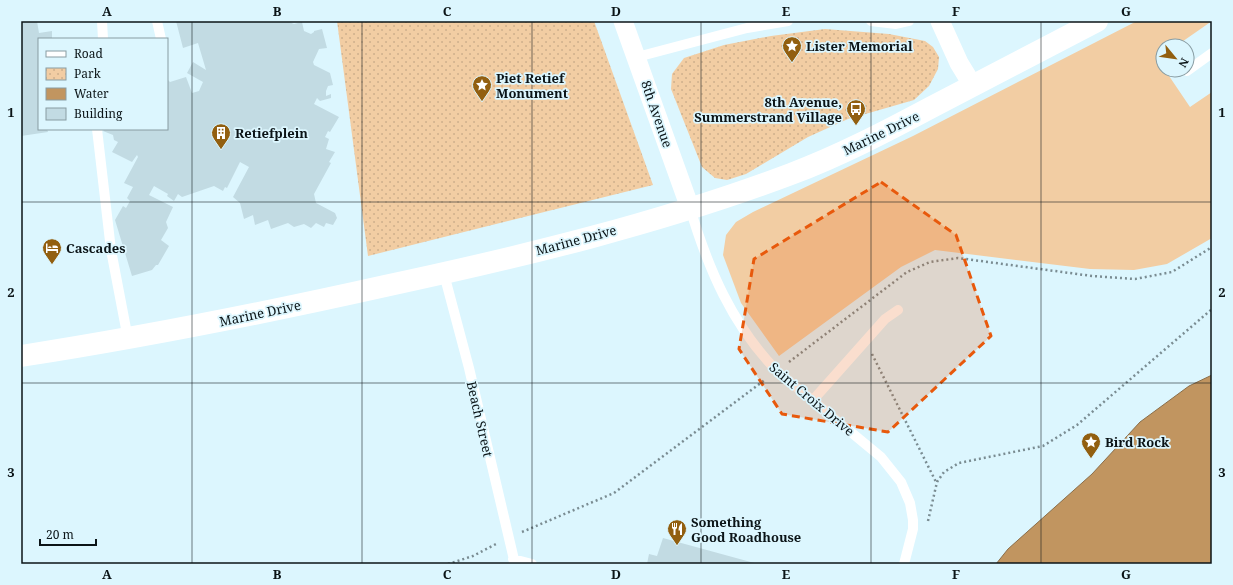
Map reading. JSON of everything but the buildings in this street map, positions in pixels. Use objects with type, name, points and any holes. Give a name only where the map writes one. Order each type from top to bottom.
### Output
[{"type":"main road","name":"Marine Drive","points":[[21,356],[128,339],[278,310],[444,274],[578,240],[690,208],[800,171],[864,143],[1097,21]]},
{"type":"street","name":"8th Avenue","points":[[623,21],[690,208]]},
{"type":"street","points":[[940,21],[973,86]]},
{"type":"lane","points":[[102,21],[103,38]]},
{"type":"lane","points":[[157,21],[161,38]]},
{"type":"lane","points":[[637,57],[747,28],[788,21]]},
{"type":"lane","points":[[871,21],[896,24],[909,21]]},
{"type":"lane","points":[[1195,65],[1212,53]]},
{"type":"lane","points":[[97,130],[111,250],[128,339]]},
{"type":"lane","name":"Saint Croix Drive","points":[[690,208],[716,282],[738,322],[767,362],[882,457],[901,482],[910,503],[913,520],[913,530],[904,564]]},
{"type":"lane","name":"Beach Street","points":[[444,274],[469,368],[514,561]]},
{"type":"lane","points":[[813,400],[885,319],[898,310]]},
{"type":"lane","points":[[514,561],[532,564]]},
{"type":"path","points":[[927,527],[937,482],[944,472],[959,463],[1043,446],[1077,425],[1212,308]]},
{"type":"path","points":[[866,340],[937,482]]},
{"type":"highlighted area","points":[[881,182],[956,235],[991,336],[888,432],[782,414],[739,349],[754,259]]},
{"type":"green space","points":[[337,21],[594,21],[653,185],[368,256]]},
{"type":"green space","points":[[1137,21],[1212,21],[1188,38],[1155,38],[1155,78],[1170,78],[1190,107],[1212,92],[1212,238],[1167,264],[1134,270],[1090,269],[935,250],[901,267],[779,356],[741,303],[723,255],[726,235],[736,222],[753,212],[913,136]]},
{"type":"green space","points":[[825,29],[889,34],[925,41],[933,47],[939,57],[938,69],[929,86],[914,100],[848,119],[808,137],[746,174],[727,180],[715,178],[702,167],[671,89],[672,74],[684,58],[724,45],[771,36]]},
{"type":"water","points":[[1212,375],[1212,564],[996,564],[1008,549],[1092,474],[1140,422],[1189,386]]},
{"type":"place","name":"Lister Memorial","points":[[792,63]]},
{"type":"place","name":"Piet Retief Monument","points":[[482,102]]},
{"type":"place","name":"8th Avenue, Summerstrand Village","points":[[856,126]]},
{"type":"place","name":"Retiefplein","points":[[221,150]]},
{"type":"place","name":"Cascades","points":[[52,265]]},
{"type":"place","name":"Bird Rock","points":[[1091,459]]},
{"type":"place","name":"Something Good Roadhouse","points":[[677,546]]}]
